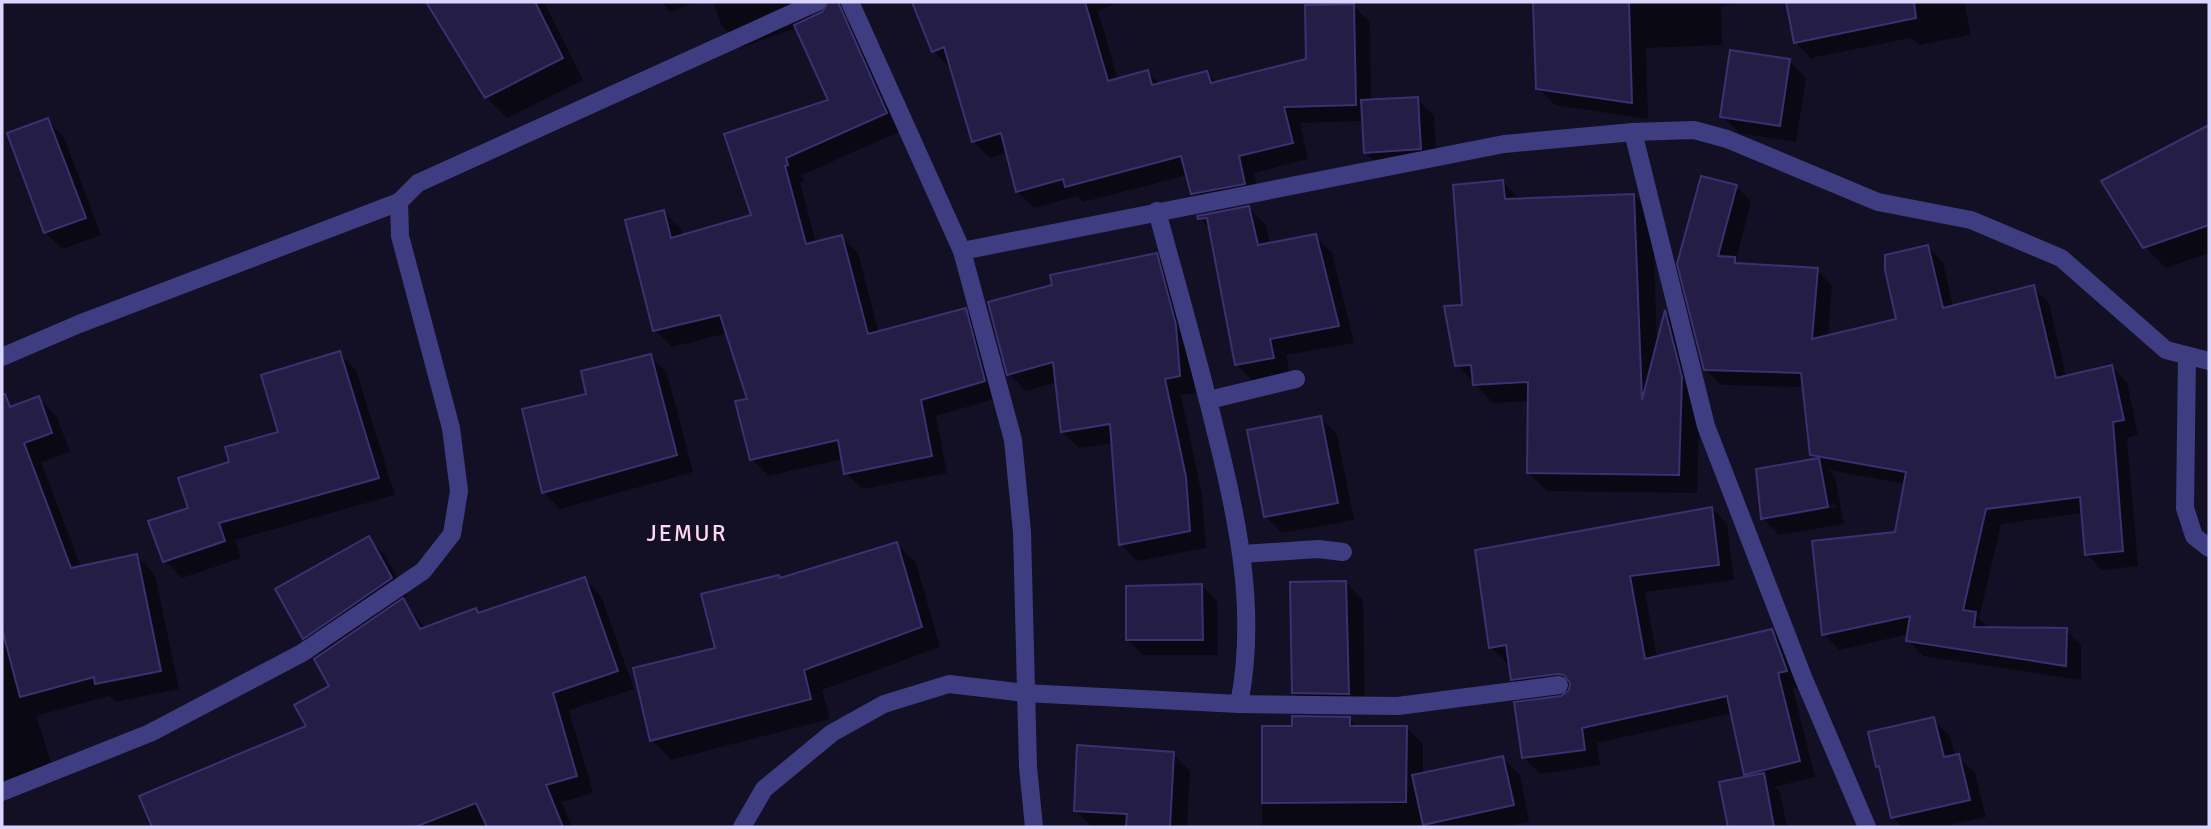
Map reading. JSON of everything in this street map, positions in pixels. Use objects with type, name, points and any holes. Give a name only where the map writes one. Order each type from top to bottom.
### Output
[{"type":"street","points":[[2,357],[79,324],[399,202],[418,183],[817,2]]},
{"type":"street","points":[[850,2],[962,251],[1013,440],[1022,532],[1025,693],[1034,827]]},
{"type":"street","points":[[962,251],[1504,144],[1633,132],[1694,130],[1727,139],[1878,202],[1971,220],[2062,258],[2166,350],[2209,361]]},
{"type":"street","points":[[1633,132],[1706,426],[1803,677],[1867,827]]},
{"type":"street","points":[[2,792],[150,733],[302,653],[423,571],[452,534],[458,491],[451,428],[400,236],[399,202]]},
{"type":"street","points":[[1157,211],[1209,400],[1242,554],[1248,631],[1247,662],[1239,704]]},
{"type":"street","points":[[2187,356],[2185,508],[2194,536],[2209,548]]},
{"type":"street","points":[[1209,400],[1296,379]]},
{"type":"street","points":[[1242,554],[1318,549],[1343,552]]},
{"type":"street","points":[[742,827],[764,789],[832,733],[884,704],[949,684],[1025,693],[1239,704],[1398,706],[1559,685]]},
{"type":"building","points":[[426,2],[535,2],[563,58],[485,98]]},
{"type":"building","points":[[828,2],[838,2],[887,113],[786,158],[788,165],[785,166],[806,244],[842,235],[868,334],[966,308],[985,381],[921,400],[932,456],[844,474],[838,440],[750,460],[735,401],[747,399],[720,315],[653,331],[625,220],[664,210],[671,238],[751,215],[724,134],[828,100],[794,25],[822,12]]},
{"type":"building","points":[[912,2],[1085,2],[1108,81],[1148,70],[1152,85],[1207,71],[1211,83],[1306,59],[1305,5],[1354,4],[1356,105],[1284,107],[1293,143],[1239,156],[1245,184],[1191,194],[1181,156],[1065,187],[1063,179],[1016,192],[1001,133],[972,142],[944,47],[932,52]]},
{"type":"building","points":[[1533,2],[1629,2],[1632,103],[1536,89]]},
{"type":"building","points":[[1786,2],[1914,2],[1916,18],[1794,43]]},
{"type":"building","points":[[1730,50],[1790,59],[1780,126],[1720,117]]},
{"type":"building","points":[[1418,97],[1421,149],[1364,153],[1361,100]]},
{"type":"building","points":[[48,118],[86,218],[44,233],[7,133]]},
{"type":"building","points":[[2209,125],[2209,225],[2143,248],[2101,181]]},
{"type":"building","points":[[1701,176],[1737,185],[1718,256],[1735,257],[1735,263],[1818,268],[1812,339],[1896,319],[1885,270],[1885,255],[1928,245],[1943,308],[2034,285],[2056,378],[2112,365],[2124,420],[2113,422],[2123,551],[2085,555],[2080,497],[1986,509],[1963,610],[1976,612],[1974,627],[2067,628],[2066,666],[1906,641],[1910,616],[1822,635],[1812,541],[1895,532],[1906,472],[1810,455],[1801,373],[1704,370],[1677,264]]},
{"type":"building","points":[[1503,180],[1505,199],[1634,194],[1642,400],[1665,310],[1682,377],[1679,475],[1527,473],[1528,382],[1473,385],[1471,365],[1455,366],[1444,306],[1462,305],[1453,185]]},
{"type":"building","points":[[1249,206],[1258,245],[1316,234],[1339,326],[1270,339],[1274,358],[1235,365],[1207,218],[1198,219],[1197,216]]},
{"type":"building","points":[[1157,253],[1176,325],[1180,376],[1165,379],[1186,477],[1190,531],[1119,545],[1110,424],[1061,432],[1053,362],[1007,375],[988,302],[1052,285],[1050,275]]},
{"type":"building","points":[[340,351],[379,478],[219,523],[225,541],[163,562],[148,521],[188,508],[178,478],[229,462],[225,447],[278,432],[261,375]]},
{"type":"building","points":[[651,354],[677,455],[542,493],[522,409],[586,394],[581,371]]},
{"type":"building","points":[[2,394],[5,394],[10,407],[39,396],[52,433],[24,443],[71,568],[137,554],[161,671],[95,684],[94,677],[20,697],[2,629]]},
{"type":"building","points":[[1321,416],[1338,503],[1264,517],[1247,430]]},
{"type":"building","points":[[1819,458],[1828,507],[1761,519],[1756,469]]},
{"type":"building","points":[[1712,507],[1719,565],[1630,576],[1645,659],[1772,629],[1787,671],[1778,673],[1800,761],[1744,775],[1727,696],[1582,728],[1585,750],[1522,758],[1514,702],[1561,696],[1569,690],[1570,683],[1564,675],[1558,674],[1511,680],[1506,645],[1489,648],[1475,550]]},
{"type":"building","points":[[369,536],[392,578],[303,639],[275,589]]},
{"type":"building","points":[[897,542],[922,627],[804,670],[811,699],[650,741],[633,668],[715,648],[701,594],[779,575],[780,578]]},
{"type":"building","points":[[585,577],[618,671],[553,693],[577,776],[546,785],[563,827],[487,827],[476,803],[415,827],[152,827],[139,796],[306,726],[294,705],[329,686],[314,659],[403,598],[420,629],[476,608],[478,613]]},
{"type":"building","points":[[1346,581],[1349,694],[1292,693],[1290,582]]},
{"type":"building","points":[[1202,584],[1203,640],[1126,640],[1126,586]]},
{"type":"building","points":[[1292,716],[1350,717],[1350,726],[1407,726],[1406,802],[1262,803],[1262,726],[1292,726]]},
{"type":"building","points":[[1934,717],[1944,757],[1959,754],[1970,800],[1891,818],[1868,732]]},
{"type":"building","points":[[1077,745],[1174,752],[1170,827],[1126,827],[1127,814],[1074,811]]},
{"type":"building","points":[[1503,756],[1514,805],[1423,825],[1412,775]]},
{"type":"building","points":[[1764,773],[1774,827],[1728,827],[1719,782]]},
{"type":"district","name":"JEMUR","points":[[687,533]]}]
